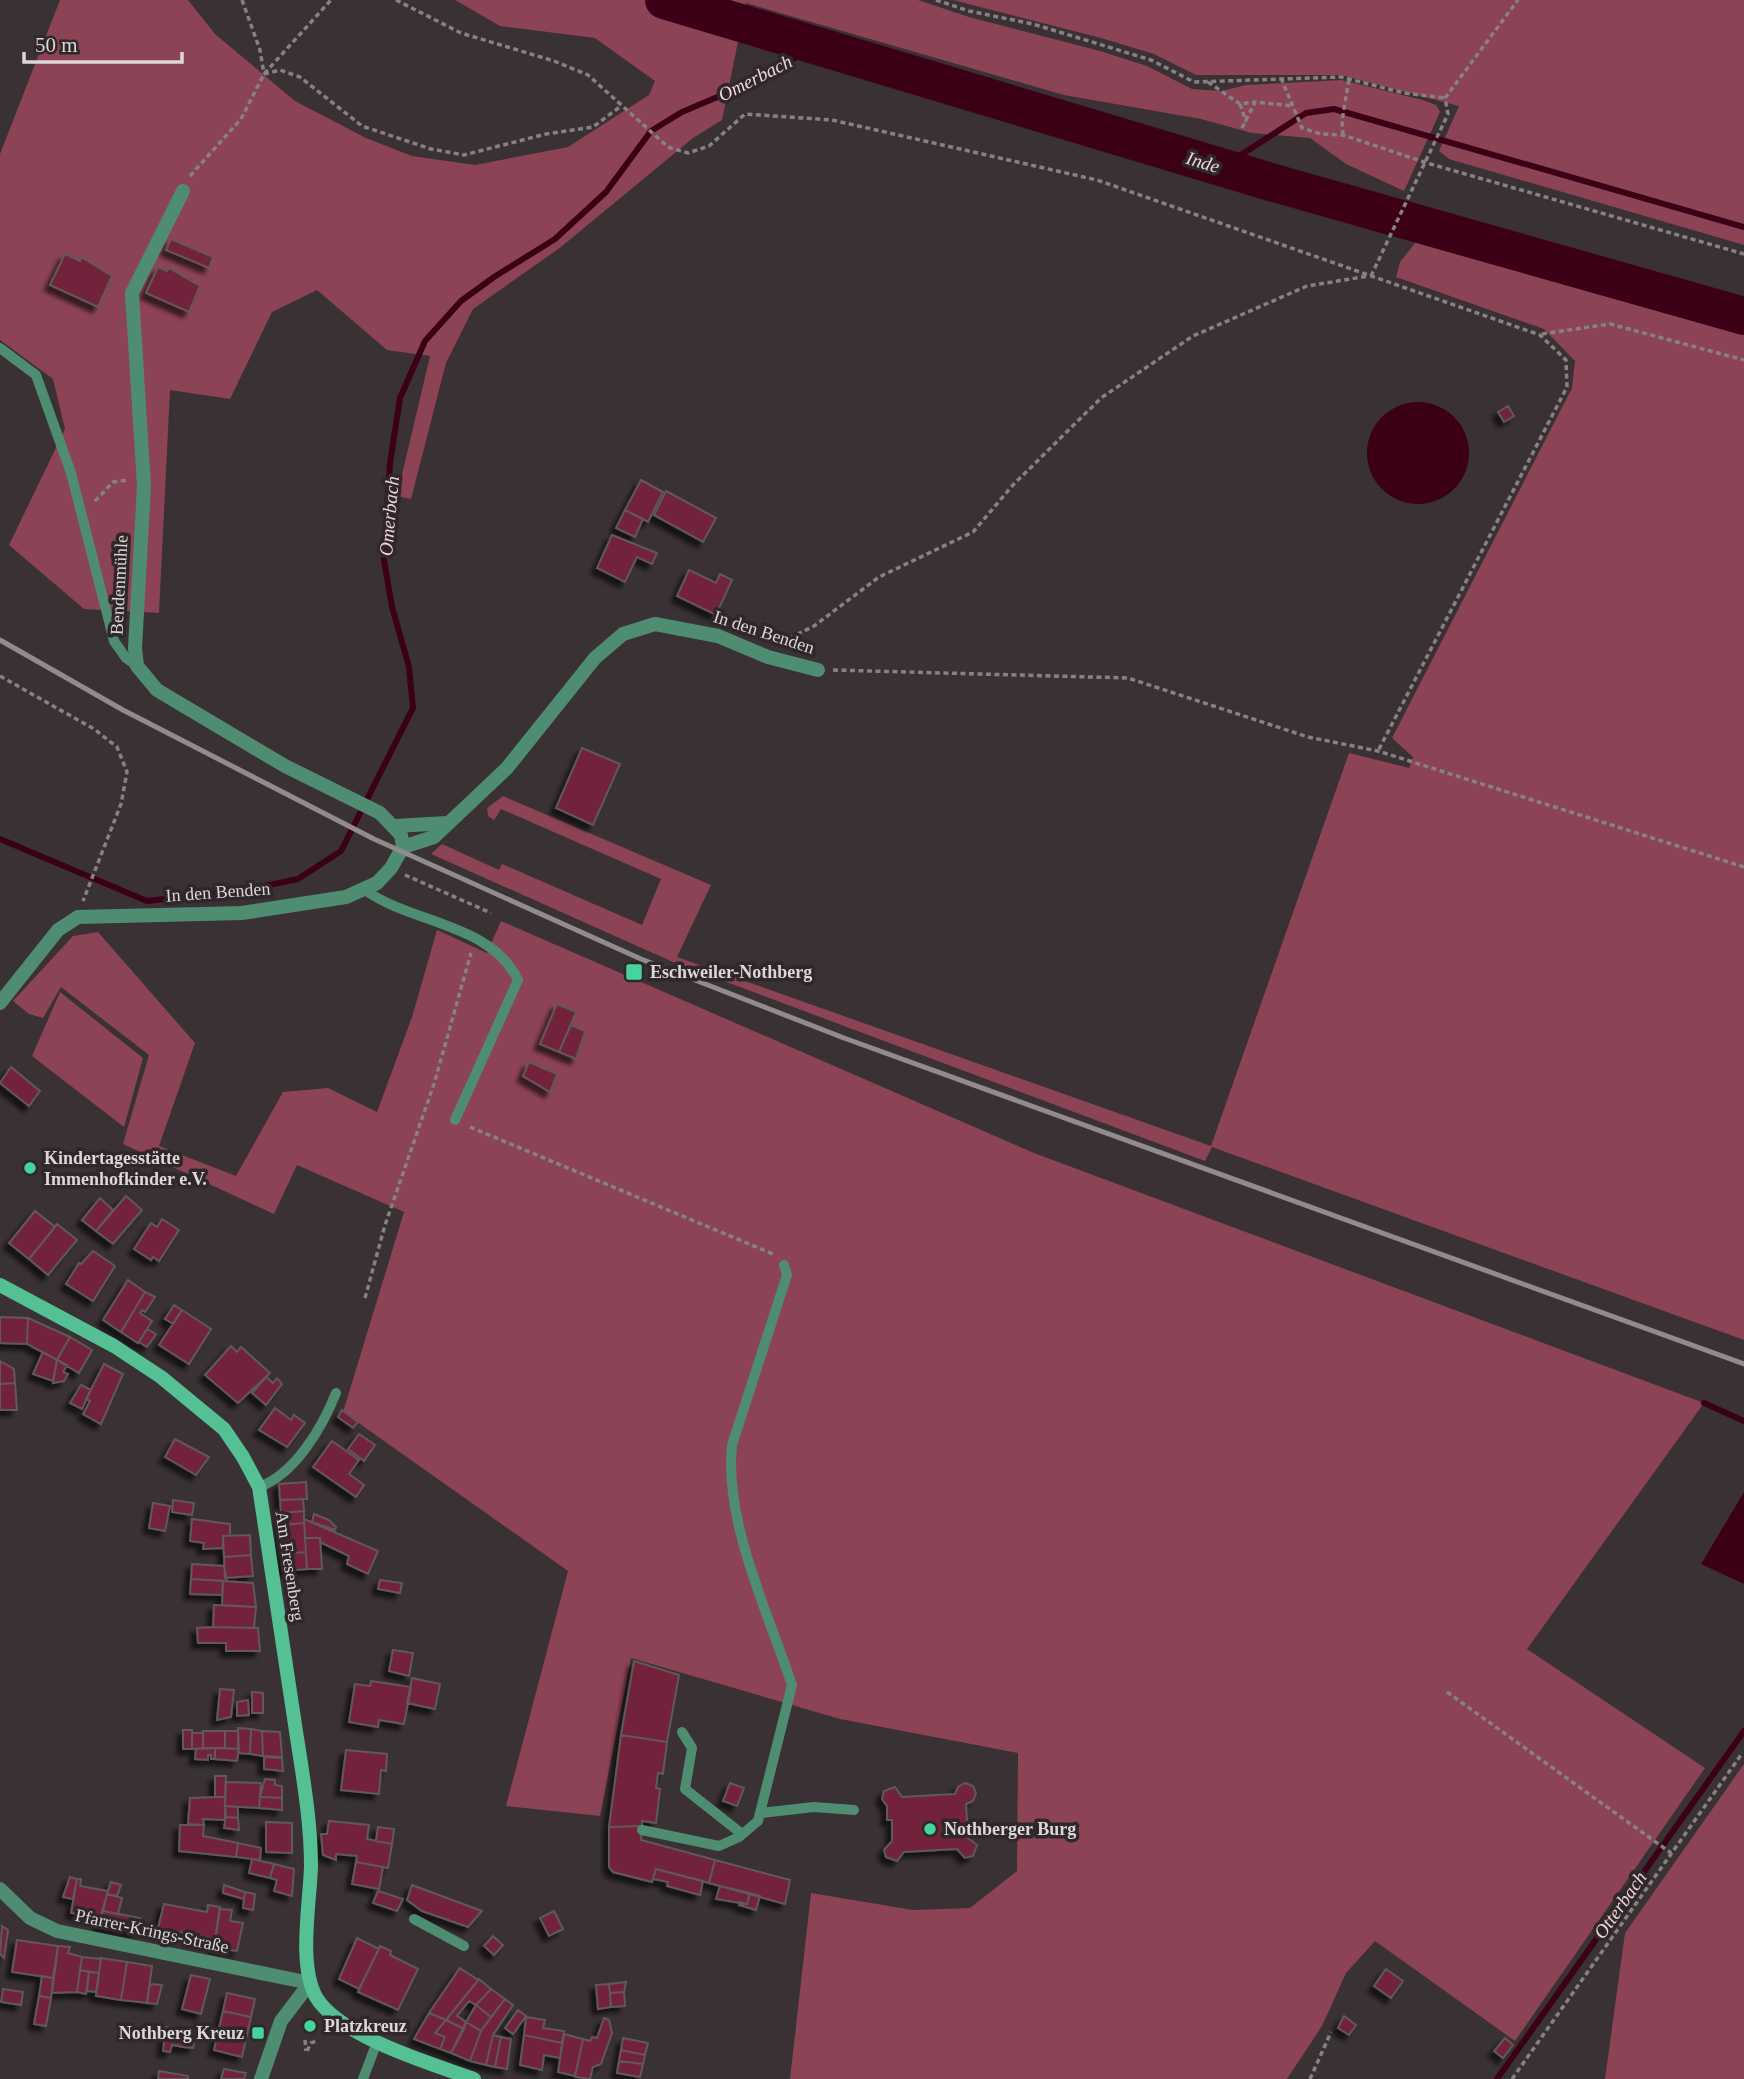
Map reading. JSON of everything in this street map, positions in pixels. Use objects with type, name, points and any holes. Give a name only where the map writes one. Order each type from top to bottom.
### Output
[{"type":"street","name":"Bendenmühle","points":[[138,666],[135,648],[144,486],[132,293],[183,191]]},
{"type":"street","name":"In den Benden","points":[[0,1003],[58,930],[78,917],[242,913],[346,897],[365,890],[391,868],[402,847],[434,837],[507,768],[595,658],[623,634],[655,624],[718,636],[768,657],[818,670]]},
{"type":"street","points":[[138,666],[157,690],[337,793],[380,813],[401,835],[402,847]]},
{"type":"street","points":[[395,827],[447,823]]},
{"type":"street","name":"Am Fresenberg","points":[[0,1285],[114,1346],[161,1377],[223,1429],[243,1457],[259,1488],[301,1769],[311,1863],[307,1950],[310,1983]]},
{"type":"street","name":"Pfarrer-Krings-Straße","points":[[0,1889],[30,1918],[57,1931],[310,1983]]},
{"type":"street","points":[[261,2079],[281,2021],[310,1983],[318,2000],[332,2014],[377,2042],[474,2079]]},
{"type":"lane","points":[[0,348],[36,375],[83,517],[114,641],[126,657],[138,666]]},
{"type":"lane","points":[[365,890],[383,903],[475,938],[498,953],[518,980],[455,1121]]},
{"type":"lane","points":[[642,1830],[719,1846],[742,1834],[758,1821],[761,1813],[792,1685],[735,1518],[730,1465],[732,1445],[787,1275],[784,1265]]},
{"type":"lane","points":[[259,1488],[276,1481],[287,1469],[329,1411],[336,1393]]},
{"type":"lane","points":[[682,1732],[692,1748],[685,1789],[742,1834]]},
{"type":"lane","points":[[761,1813],[814,1807],[854,1810]]},
{"type":"lane","points":[[414,1919],[464,1946]]},
{"type":"lane","points":[[363,2079],[377,2042]]},
{"type":"path","points":[[242,0],[260,50],[264,74]]},
{"type":"path","points":[[183,191],[192,173],[241,119],[264,74],[331,0]]},
{"type":"path","points":[[396,0],[461,33],[554,61],[588,75],[668,147],[688,153],[709,146],[745,114],[832,120],[1097,180],[1540,335],[1556,346],[1566,360],[1567,387],[1378,751]]},
{"type":"path","points":[[936,0],[1151,60],[1194,82],[1282,78],[1349,79],[1404,93],[1445,98]]},
{"type":"path","points":[[1371,276],[1448,114],[1445,98],[1518,0]]},
{"type":"path","points":[[264,74],[280,71],[300,77],[362,126],[431,149],[464,155],[546,134],[593,127],[621,106]]},
{"type":"path","points":[[1282,78],[1303,128],[1321,134],[1343,135],[1427,163],[1744,254]]},
{"type":"path","points":[[1343,135],[1342,121],[1349,79]]},
{"type":"path","points":[[1208,82],[1240,104],[1246,122]]},
{"type":"path","points":[[1240,104],[1255,102],[1293,106]]},
{"type":"path","points":[[1242,128],[1255,102]]},
{"type":"path","points":[[768,657],[783,641],[814,626],[879,577],[973,532],[1013,485],[1101,398],[1193,336],[1307,286],[1371,276]]},
{"type":"path","points":[[1540,335],[1610,324],[1744,360]]},
{"type":"path","points":[[83,517],[113,482],[128,480],[144,486]]},
{"type":"path","points":[[818,670],[1128,678],[1308,737],[1378,751],[1744,867]]},
{"type":"path","points":[[0,676],[94,729],[117,747],[127,772],[121,804],[87,888]]},
{"type":"path","points":[[391,868],[491,913]]},
{"type":"path","points":[[365,1298],[385,1225],[434,1084],[475,938]]},
{"type":"path","points":[[455,1121],[773,1254],[784,1265]]},
{"type":"path","points":[[1447,1692],[1671,1853]]},
{"type":"path","points":[[1512,2079],[1741,1755]]},
{"type":"path","points":[[1310,2079],[1331,2032]]},
{"type":"path","points":[[305,2040],[307,2051],[311,2043],[316,2041]]},
{"type":"shaded area","points":[[60,0],[188,0],[215,34],[295,101],[366,138],[412,156],[475,165],[568,147],[649,95],[655,81],[595,38],[500,26],[455,0],[918,0],[969,17],[1147,66],[1192,89],[1221,91],[1246,85],[1341,80],[1423,100],[1436,105],[1440,112],[1404,191],[1346,164],[1310,138],[1252,133],[1201,119],[1064,95],[746,3],[722,120],[693,138],[561,247],[473,309],[446,363],[411,499],[397,496],[430,356],[387,350],[317,290],[272,312],[230,399],[170,390],[159,613],[84,609],[9,545],[65,429],[53,379],[0,340],[0,154]]},
{"type":"shaded area","points":[[953,0],[1744,0],[1744,245],[1449,159],[1439,151],[1459,106],[1341,75],[1196,75],[1154,54]]},
{"type":"shaded area","points":[[1416,242],[1744,334],[1744,1340],[1212,1147],[1205,1161],[673,962],[431,854],[442,844],[499,870],[502,864],[642,925],[661,879],[501,809],[494,820],[488,816],[487,808],[503,796],[711,885],[677,957],[1211,1146],[1349,753],[1409,768],[1413,757],[1392,738],[1572,388],[1575,361],[1544,329],[1396,277],[1400,262]]},
{"type":"shaded area","points":[[1418,402],[1438,406],[1454,417],[1465,433],[1469,453],[1465,473],[1454,489],[1438,500],[1418,504],[1398,500],[1382,489],[1371,473],[1367,453],[1371,433],[1382,417],[1398,406]]},
{"type":"shaded area","points":[[501,921],[1034,1153],[1704,1403],[1527,1649],[1705,1768],[1515,2041],[1375,1941],[1346,1973],[1322,2026],[1287,2079],[790,2079],[811,1893],[913,1910],[970,1908],[1017,1871],[1018,1753],[840,1719],[631,1658],[600,1816],[506,1806],[568,1571],[343,1412],[404,1212],[297,1165],[274,1214],[123,1144],[149,1055],[61,987],[43,1018],[29,1014],[13,1001],[73,936],[98,932],[195,1043],[159,1146],[236,1176],[283,1092],[328,1088],[377,1112],[412,1017],[437,930],[487,953]]},
{"type":"shaded area","points":[[60,992],[143,1058],[124,1127],[32,1056]]},
{"type":"shaded area","points":[[1744,1492],[1744,1584],[1701,1564]]},
{"type":"shaded area","points":[[1744,1764],[1744,2079],[1605,2079],[1625,1933]]},
{"type":"building","points":[[171,239],[213,257],[209,268],[166,250]]},
{"type":"building","points":[[65,254],[80,261],[81,257],[112,276],[98,307],[50,285]]},
{"type":"building","points":[[158,267],[167,271],[169,268],[200,286],[189,312],[146,293]]},
{"type":"building","points":[[1508,406],[1514,416],[1504,422],[1498,412]]},
{"type":"building","points":[[641,480],[663,492],[648,522],[625,510]]},
{"type":"building","points":[[666,491],[716,518],[703,542],[654,515]]},
{"type":"building","points":[[625,510],[643,519],[635,537],[616,528]]},
{"type":"building","points":[[612,535],[657,553],[652,564],[637,557],[625,582],[597,568]]},
{"type":"building","points":[[689,570],[716,583],[720,574],[732,580],[716,615],[677,596]]},
{"type":"building","points":[[582,748],[620,764],[593,825],[556,808]]},
{"type":"building","points":[[557,1004],[576,1012],[559,1052],[540,1044]]},
{"type":"building","points":[[571,1025],[585,1031],[576,1059],[559,1052]]},
{"type":"building","points":[[529,1062],[557,1074],[550,1092],[523,1076]]},
{"type":"building","points":[[11,1067],[40,1091],[29,1106],[0,1083]]},
{"type":"building","points":[[126,1196],[142,1210],[113,1244],[96,1231]]},
{"type":"building","points":[[100,1198],[113,1210],[96,1231],[82,1220]]},
{"type":"building","points":[[35,1211],[55,1227],[29,1259],[9,1243]]},
{"type":"building","points":[[162,1219],[179,1230],[159,1261],[153,1257],[151,1260],[134,1249],[151,1223],[157,1227]]},
{"type":"building","points":[[57,1224],[77,1240],[48,1275],[29,1259]]},
{"type":"building","points":[[93,1251],[115,1266],[93,1301],[66,1284],[79,1263]]},
{"type":"building","points":[[128,1280],[145,1292],[121,1332],[103,1320]]},
{"type":"building","points":[[145,1292],[155,1297],[145,1312],[142,1310],[140,1313],[152,1321],[138,1343],[121,1332]]},
{"type":"building","points":[[174,1305],[182,1310],[173,1324],[165,1319]]},
{"type":"building","points":[[182,1310],[211,1329],[189,1364],[159,1345]]},
{"type":"building","points":[[0,1317],[28,1318],[27,1344],[0,1343]]},
{"type":"building","points":[[28,1318],[70,1337],[57,1360],[27,1344]]},
{"type":"building","points":[[147,1329],[156,1334],[147,1347],[139,1342]]},
{"type":"building","points":[[70,1337],[92,1350],[79,1373],[57,1360]]},
{"type":"building","points":[[231,1346],[237,1352],[241,1347],[270,1373],[238,1403],[205,1375]]},
{"type":"building","points":[[43,1352],[57,1360],[53,1381],[33,1374]]},
{"type":"building","points":[[57,1360],[67,1365],[63,1372],[68,1374],[64,1381],[53,1383]]},
{"type":"building","points":[[0,1361],[14,1369],[15,1383],[0,1384]]},
{"type":"building","points":[[104,1364],[123,1374],[101,1424],[83,1414],[90,1401],[86,1399]]},
{"type":"building","points":[[266,1377],[273,1383],[277,1378],[282,1384],[266,1405],[252,1393]]},
{"type":"building","points":[[15,1383],[17,1410],[0,1410],[0,1384]]},
{"type":"building","points":[[81,1385],[91,1390],[82,1409],[70,1403]]},
{"type":"building","points":[[275,1408],[291,1420],[294,1415],[305,1423],[287,1447],[259,1430]]},
{"type":"building","points":[[342,1410],[358,1422],[353,1428],[338,1417]]},
{"type":"building","points":[[359,1434],[375,1445],[364,1461],[348,1449]]},
{"type":"building","points":[[175,1439],[209,1457],[196,1475],[165,1457]]},
{"type":"building","points":[[332,1441],[359,1460],[349,1474],[364,1485],[356,1497],[313,1467]]},
{"type":"building","points":[[306,1482],[307,1499],[280,1500],[279,1484]]},
{"type":"building","points":[[303,1499],[304,1511],[281,1513],[280,1500]]},
{"type":"building","points":[[173,1500],[194,1503],[192,1515],[172,1512]]},
{"type":"building","points":[[153,1503],[170,1506],[165,1531],[149,1528]]},
{"type":"building","points":[[304,1511],[304,1523],[281,1525],[281,1513]]},
{"type":"building","points":[[314,1514],[329,1520],[336,1527],[335,1530],[312,1522]]},
{"type":"building","points":[[192,1519],[230,1524],[230,1536],[223,1536],[223,1548],[203,1549],[204,1543],[190,1541]]},
{"type":"building","points":[[304,1519],[378,1551],[368,1574],[347,1564],[349,1556],[320,1542],[320,1538],[305,1538]]},
{"type":"building","points":[[304,1523],[306,1552],[283,1554],[281,1525]]},
{"type":"building","points":[[250,1535],[251,1555],[224,1557],[223,1536]]},
{"type":"building","points":[[305,1538],[320,1538],[322,1569],[307,1569]]},
{"type":"building","points":[[306,1552],[307,1569],[284,1571],[283,1554]]},
{"type":"building","points":[[251,1555],[253,1576],[225,1578],[224,1557]]},
{"type":"building","points":[[192,1564],[224,1566],[227,1581],[191,1579]]},
{"type":"building","points":[[191,1579],[223,1581],[222,1595],[190,1594]]},
{"type":"building","points":[[380,1580],[402,1583],[400,1593],[378,1589]]},
{"type":"building","points":[[223,1581],[253,1583],[256,1607],[222,1605]]},
{"type":"building","points":[[214,1605],[256,1607],[254,1628],[213,1627]]},
{"type":"building","points":[[197,1628],[258,1628],[260,1651],[226,1651],[226,1643],[198,1643]]},
{"type":"building","points":[[393,1650],[413,1653],[409,1676],[389,1671]]},
{"type":"building","points":[[634,1661],[679,1675],[667,1742],[621,1735]]},
{"type":"building","points":[[412,1678],[440,1684],[435,1709],[407,1703]]},
{"type":"building","points":[[371,1681],[411,1687],[404,1724],[379,1720],[378,1727],[349,1722],[355,1684],[370,1686]]},
{"type":"building","points":[[220,1689],[234,1690],[231,1717],[217,1720]]},
{"type":"building","points":[[252,1692],[263,1693],[263,1713],[252,1713]]},
{"type":"building","points":[[248,1700],[249,1715],[237,1716],[237,1702]]},
{"type":"building","points":[[238,1728],[251,1729],[250,1754],[238,1753]]},
{"type":"building","points":[[251,1729],[262,1731],[263,1756],[250,1754]]},
{"type":"building","points":[[183,1730],[192,1730],[192,1749],[183,1749]]},
{"type":"building","points":[[203,1731],[225,1731],[225,1748],[203,1748]]},
{"type":"building","points":[[225,1731],[238,1731],[239,1749],[225,1748]]},
{"type":"building","points":[[262,1731],[280,1732],[282,1757],[263,1756]]},
{"type":"building","points":[[192,1733],[203,1733],[203,1748],[192,1749]]},
{"type":"building","points":[[621,1735],[667,1742],[663,1774],[658,1773],[656,1788],[660,1789],[656,1823],[642,1821],[642,1826],[609,1827]]},
{"type":"building","points":[[215,1748],[239,1749],[237,1761],[215,1759]]},
{"type":"building","points":[[215,1748],[215,1759],[208,1755],[208,1760],[195,1759],[196,1749]]},
{"type":"building","points":[[346,1750],[387,1754],[386,1771],[381,1770],[379,1794],[341,1790]]},
{"type":"building","points":[[264,1757],[282,1758],[283,1771],[264,1769]]},
{"type":"building","points":[[215,1776],[226,1776],[225,1797],[215,1797]]},
{"type":"building","points":[[265,1779],[275,1780],[275,1785],[282,1786],[282,1798],[260,1797]]},
{"type":"building","points":[[226,1782],[261,1783],[259,1808],[225,1806]]},
{"type":"building","points":[[730,1783],[744,1788],[737,1806],[723,1801]]},
{"type":"building","name":"Nothberger Burg","points":[[965,1783],[973,1786],[976,1793],[973,1801],[966,1804],[968,1838],[977,1845],[973,1856],[965,1858],[957,1849],[904,1852],[897,1861],[886,1857],[884,1850],[892,1841],[892,1820],[887,1820],[887,1806],[882,1799],[884,1791],[895,1787],[902,1797],[955,1794],[958,1787]]},
{"type":"building","points":[[225,1797],[225,1820],[203,1819],[204,1825],[188,1824],[190,1798]]},
{"type":"building","points":[[260,1797],[282,1798],[282,1810],[259,1808]]},
{"type":"building","points":[[225,1806],[238,1807],[238,1818],[226,1817]]},
{"type":"building","points":[[226,1817],[238,1818],[239,1830],[224,1828]]},
{"type":"building","points":[[329,1821],[369,1825],[367,1839],[392,1844],[388,1868],[356,1862],[357,1856],[336,1854],[336,1860],[323,1855],[321,1834],[327,1834]]},
{"type":"building","points":[[266,1822],[292,1823],[292,1853],[266,1852]]},
{"type":"building","points":[[180,1825],[204,1825],[203,1836],[238,1843],[236,1857],[179,1851]]},
{"type":"building","points":[[642,1826],[641,1840],[715,1860],[709,1883],[656,1869],[652,1882],[613,1872],[609,1867],[609,1827]]},
{"type":"building","points":[[378,1827],[394,1829],[392,1844],[376,1841]]},
{"type":"building","points":[[238,1843],[261,1848],[260,1860],[236,1857]]},
{"type":"building","points":[[252,1859],[274,1864],[270,1878],[249,1873]]},
{"type":"building","points":[[715,1860],[790,1880],[785,1904],[709,1883]]},
{"type":"building","points":[[356,1862],[383,1867],[379,1889],[352,1884]]},
{"type":"building","points":[[274,1864],[294,1869],[292,1896],[274,1891],[277,1880],[270,1878]]},
{"type":"building","points":[[656,1869],[703,1881],[700,1895],[667,1886],[668,1882],[653,1879]]},
{"type":"building","points":[[70,1877],[77,1879],[73,1899],[63,1897]]},
{"type":"building","points":[[77,1879],[81,1879],[80,1886],[108,1891],[100,1918],[71,1913]]},
{"type":"building","points":[[111,1882],[121,1885],[117,1896],[107,1894]]},
{"type":"building","points":[[224,1885],[245,1892],[244,1899],[223,1893]]},
{"type":"building","points":[[412,1885],[482,1911],[468,1927],[422,1911],[407,1900]]},
{"type":"building","points":[[720,1886],[750,1893],[747,1904],[716,1899]]},
{"type":"building","points":[[378,1891],[403,1899],[397,1911],[373,1903]]},
{"type":"building","points":[[245,1892],[255,1894],[253,1910],[243,1908]]},
{"type":"building","points":[[750,1893],[760,1896],[756,1910],[739,1905],[740,1902],[747,1904]]},
{"type":"building","points":[[107,1894],[122,1898],[118,1914],[103,1911]]},
{"type":"building","points":[[164,1904],[207,1912],[208,1905],[220,1907],[215,1939],[179,1932],[178,1936],[158,1928]]},
{"type":"building","points":[[220,1909],[232,1910],[230,1921],[243,1923],[237,1951],[214,1948]]},
{"type":"building","points":[[103,1911],[140,1918],[138,1932],[98,1926]]},
{"type":"building","points":[[554,1911],[563,1929],[549,1936],[540,1918]]},
{"type":"building","points":[[2,1926],[8,1930],[4,1958],[0,1954]]},
{"type":"building","points":[[493,1936],[503,1945],[494,1955],[484,1946]]},
{"type":"building","points":[[357,1938],[379,1949],[359,1989],[339,1979]]},
{"type":"building","points":[[17,1940],[58,1946],[53,1978],[12,1972]]},
{"type":"building","points":[[58,1946],[70,1947],[68,1953],[82,1957],[77,1992],[52,1993]]},
{"type":"building","points":[[380,1946],[391,1951],[390,1955],[418,1969],[398,2010],[358,1992]]},
{"type":"building","points":[[82,1957],[101,1959],[99,1973],[80,1970]]},
{"type":"building","points":[[101,1958],[127,1962],[121,2000],[96,1996]]},
{"type":"building","points":[[127,1962],[152,1966],[147,2003],[121,2000]]},
{"type":"building","points":[[460,1968],[478,1980],[446,2020],[429,2013]]},
{"type":"building","points":[[1386,1969],[1403,1981],[1391,1998],[1374,1986]]},
{"type":"building","points":[[80,1970],[89,1972],[86,1994],[77,1992]]},
{"type":"building","points":[[89,1972],[99,1973],[96,1992],[87,1991]]},
{"type":"building","points":[[191,1975],[210,1979],[201,2014],[182,2009]]},
{"type":"building","points":[[42,1976],[53,1978],[51,1998],[39,1996]]},
{"type":"building","points":[[479,1979],[491,1989],[476,2005],[469,2001],[457,2016],[466,2022],[464,2029],[446,2020]]},
{"type":"building","points":[[626,1982],[624,1992],[610,1993],[609,1984]]},
{"type":"building","points":[[150,1984],[162,1985],[157,2004],[147,2003]]},
{"type":"building","points":[[609,1984],[611,2007],[598,2009],[596,1985]]},
{"type":"building","points":[[3,1989],[23,1992],[21,2005],[1,2002]]},
{"type":"building","points":[[491,1989],[505,1999],[491,2017],[476,2005]]},
{"type":"building","points":[[624,1992],[625,2006],[611,2007],[610,1993]]},
{"type":"building","points":[[227,1993],[255,1999],[251,2017],[223,2011]]},
{"type":"building","points":[[39,1996],[51,1998],[46,2026],[34,2024]]},
{"type":"building","points":[[505,1999],[513,2005],[493,2035],[486,2065],[470,2061],[481,2031]]},
{"type":"building","points":[[476,2005],[491,2017],[481,2031],[466,2022]]},
{"type":"building","points":[[518,2010],[526,2016],[513,2034],[505,2028]]},
{"type":"building","points":[[223,2011],[251,2017],[247,2035],[219,2028]]},
{"type":"building","points":[[429,2013],[446,2020],[435,2033],[445,2037],[440,2049],[414,2039]]},
{"type":"building","points":[[1344,2016],[1356,2025],[1349,2035],[1338,2028]]},
{"type":"building","points":[[526,2017],[545,2020],[543,2028],[564,2031],[562,2043],[524,2035]]},
{"type":"building","points":[[604,2018],[609,2020],[612,2033],[601,2064],[593,2067],[590,2079],[575,2077],[583,2039],[590,2041],[592,2037],[597,2038]]},
{"type":"building","points":[[446,2020],[464,2029],[451,2053],[440,2049],[445,2037],[435,2033]]},
{"type":"building","points":[[466,2022],[481,2031],[470,2061],[451,2053]]},
{"type":"building","points":[[166,2027],[185,2031],[184,2047],[172,2045],[170,2052],[163,2051]]},
{"type":"building","points":[[219,2028],[247,2035],[242,2057],[214,2050]]},
{"type":"building","points":[[185,2029],[197,2031],[193,2048],[184,2047]]},
{"type":"building","points":[[564,2034],[583,2039],[575,2076],[558,2072]]},
{"type":"building","points":[[493,2035],[501,2037],[495,2067],[486,2065]]},
{"type":"building","points":[[524,2035],[562,2043],[560,2058],[544,2055],[542,2070],[520,2065]]},
{"type":"building","points":[[501,2037],[511,2039],[507,2069],[495,2067]]},
{"type":"building","points":[[623,2038],[648,2043],[645,2055],[621,2050]]},
{"type":"building","points":[[1505,2038],[1513,2045],[1503,2058],[1494,2051]]},
{"type":"building","points":[[621,2050],[645,2055],[643,2064],[619,2061]]},
{"type":"building","points":[[619,2061],[643,2064],[640,2077],[617,2073]]},
{"type":"building","points":[[224,2069],[246,2073],[244,2079],[221,2079]]},
{"type":"building","points":[[159,2071],[188,2076],[188,2079],[158,2079]]},
{"type":"waterway","name":"Inde","points":[[664,0],[1274,183],[1744,316]]},
{"type":"waterway","name":"Omerbach","points":[[0,839],[147,901],[245,890],[298,879],[341,851],[413,708],[409,667],[392,607],[384,560],[390,463],[400,398],[425,341],[461,301],[555,239],[606,192],[651,131],[682,112],[741,87],[815,47]]},
{"type":"waterway","points":[[1222,167],[1306,113],[1334,109],[1744,227]]},
{"type":"waterway","points":[[1704,1403],[1744,1421]]},
{"type":"waterway","name":"Otterbach","points":[[1497,2079],[1744,1731]]},
{"type":"railway","points":[[0,640],[123,710],[374,839],[641,959],[844,1038],[1744,1364]]},
{"type":"place","name":"Eschweiler-Nothberg","points":[[634,972]]},
{"type":"place","name":"Kindertagesstätte Immenhofkinder e.V.","points":[[30,1168]]},
{"type":"place","name":"Nothberger Burg","points":[[930,1829]]},
{"type":"place","name":"Platzkreuz","points":[[310,2026]]},
{"type":"place","name":"Nothberg Kreuz","points":[[258,2033]]}]
